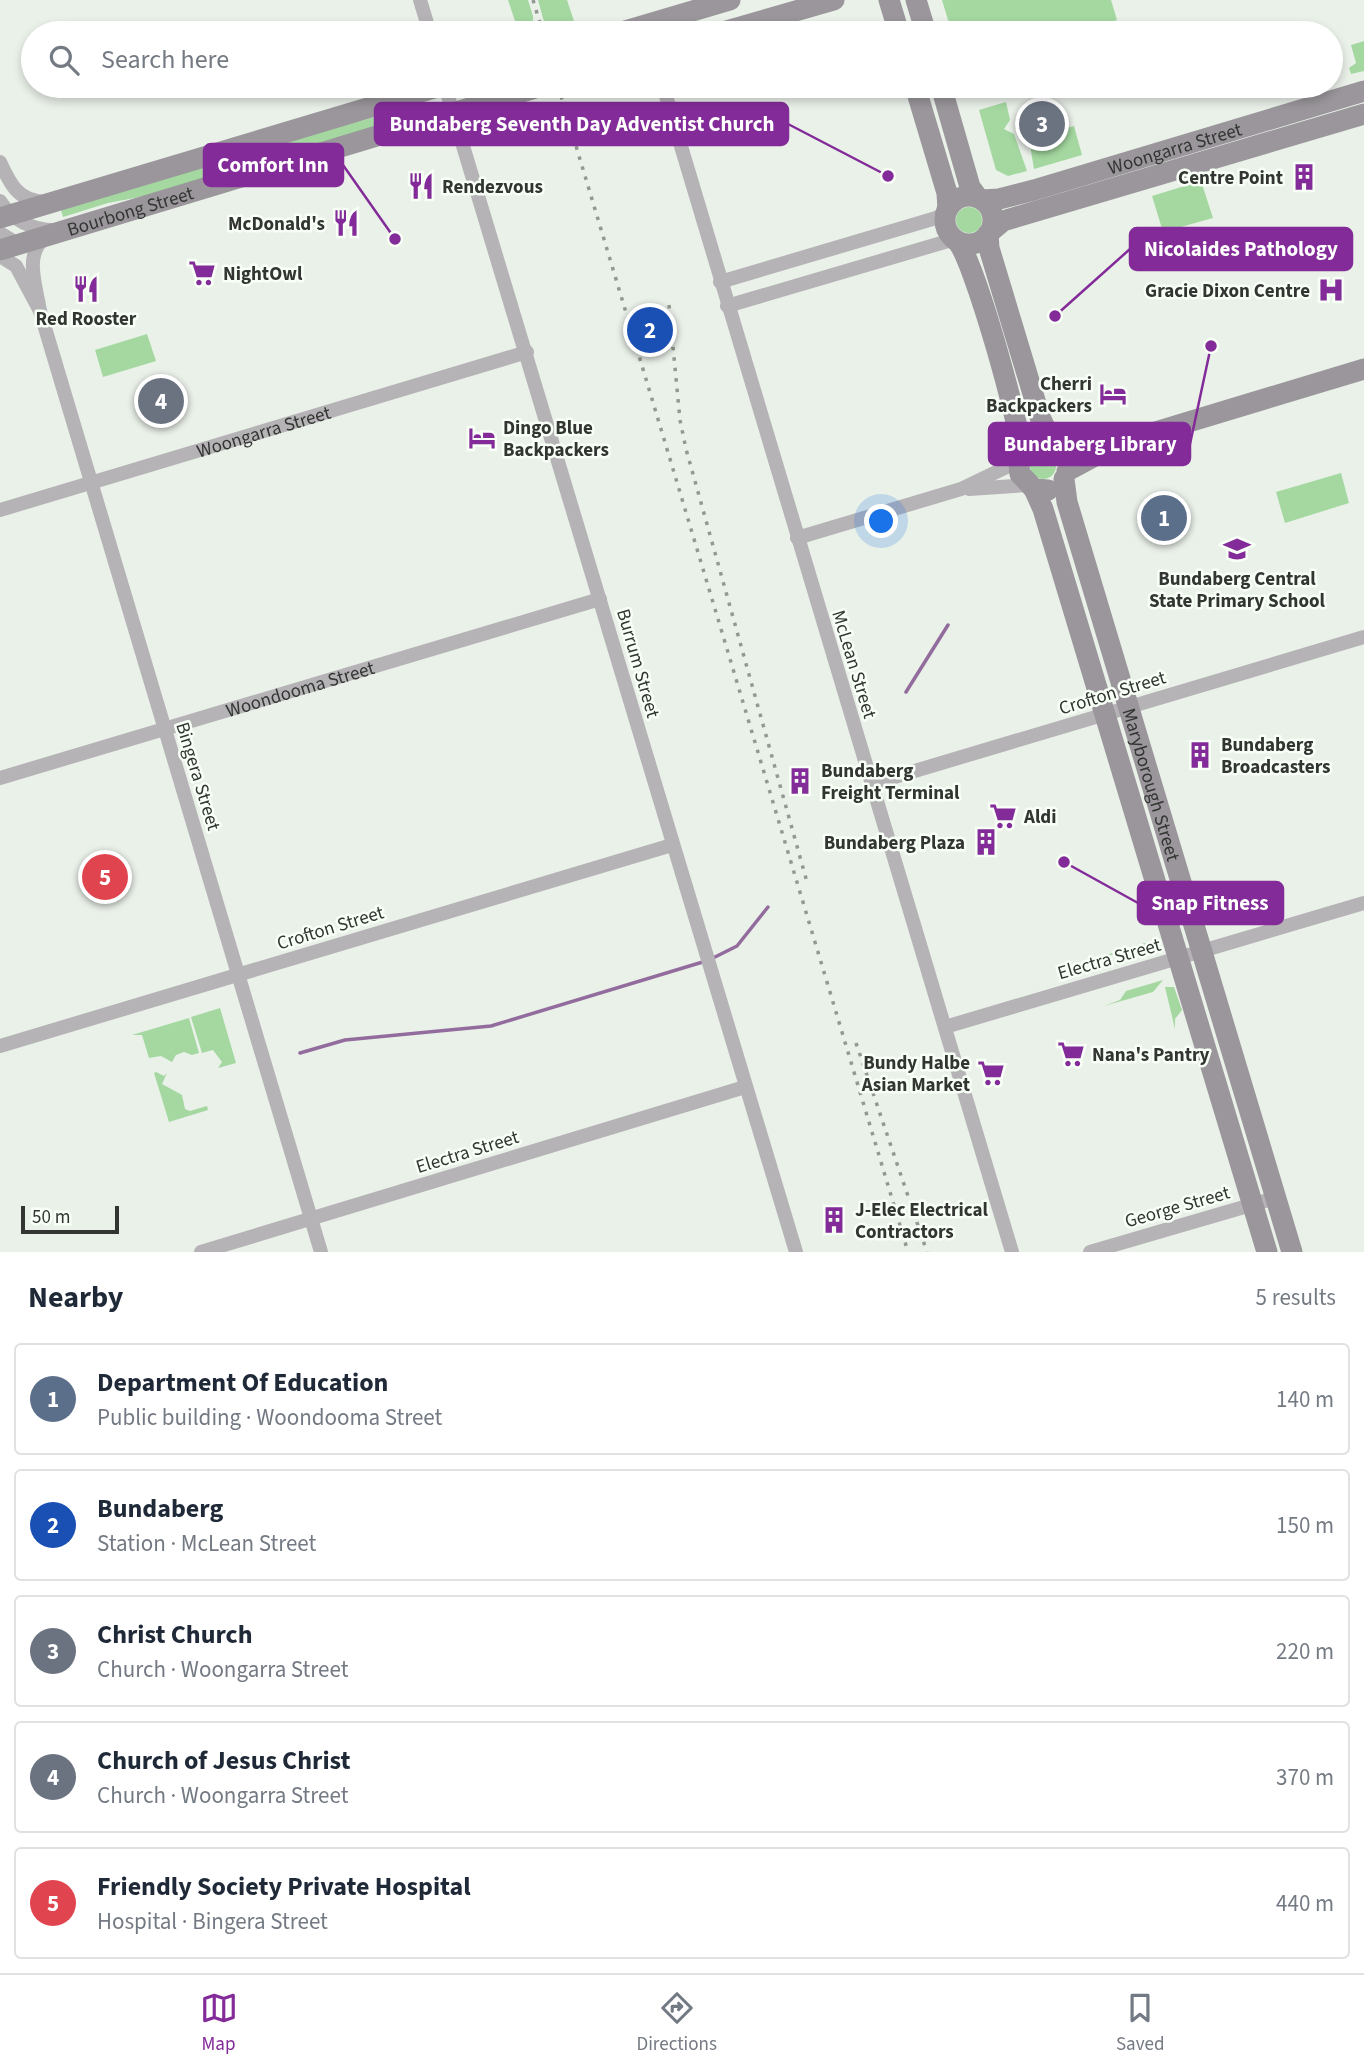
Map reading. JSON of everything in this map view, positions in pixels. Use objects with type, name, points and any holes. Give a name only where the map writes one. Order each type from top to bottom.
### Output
[{"type":"street","points":[[420,0],[426,21]]},
{"type":"street","points":[[666,21],[730,0]]},
{"type":"street","points":[[761,21],[834,0]]},
{"type":"street","points":[[889,0],[895,21]]},
{"type":"street","points":[[916,0],[922,21]]},
{"type":"street","name":"Woongarra Street","points":[[1343,97],[1364,91]]},
{"type":"street","name":"Bourbong Street","points":[[4,211],[55,201],[403,98]]},
{"type":"street","name":"Burrum Street","points":[[449,98],[456,112],[672,845],[796,1252]]},
{"type":"street","name":"Bourbong Street","points":[[6,242],[73,228],[502,98]]},
{"type":"street","name":"McLean Street","points":[[665,98],[1012,1252]]},
{"type":"street","points":[[919,98],[947,192],[946,227],[966,253],[1018,426],[1020,474],[1031,487]]},
{"type":"street","points":[[945,98],[971,187],[993,217],[989,248],[1040,417],[1066,458],[1066,475]]},
{"type":"street","name":"Woongarra Street","points":[[989,233],[1037,200],[1230,131],[1341,98]]},
{"type":"street","name":"Woongarra Street","points":[[980,199],[1037,200],[1236,152],[1364,114]]},
{"type":"street","points":[[1230,131],[1236,152]]},
{"type":"street","points":[[0,162],[12,187],[21,196],[35,202],[55,201]]},
{"type":"street","points":[[720,282],[928,221],[947,210],[957,199],[980,199]]},
{"type":"street","points":[[4,211],[38,229],[73,228]]},
{"type":"street","points":[[727,306],[956,240],[977,242],[989,233]]},
{"type":"street","points":[[6,242],[33,261],[38,243],[52,234]]},
{"type":"street","name":"Bingera Street","points":[[0,256],[16,266],[40,312]]},
{"type":"street","name":"Bingera Street","points":[[33,261],[40,312],[321,1252]]},
{"type":"street","name":"Woongarra Street","points":[[0,510],[527,352]]},
{"type":"street","points":[[797,538],[961,489],[1021,458],[1039,442],[1056,446],[1119,443],[1364,369]]},
{"type":"street","points":[[961,489],[1031,487],[1048,490],[1066,475],[1119,443]]},
{"type":"street","name":"Maryborough Street","points":[[1066,475],[1067,502],[1292,1252]]},
{"type":"street","name":"Maryborough Street","points":[[1031,487],[1043,509],[1267,1252]]},
{"type":"street","name":"Woondooma Street","points":[[0,778],[600,599]]},
{"type":"street","name":"Crofton Street","points":[[871,784],[1364,636]]},
{"type":"street","name":"Crofton Street","points":[[0,1046],[672,845]]},
{"type":"street","name":"Electra Street","points":[[945,1027],[1364,903]]},
{"type":"street","name":"Electra Street","points":[[201,1252],[745,1087]]},
{"type":"street","name":"George Street","points":[[1090,1252],[1275,1198]]},
{"type":"green space","points":[[508,0],[528,0],[533,21],[515,21]]},
{"type":"green space","points":[[538,0],[567,0],[574,21],[544,21]]},
{"type":"green space","points":[[942,0],[1111,0],[1117,20],[1114,21],[948,21]]},
{"type":"green space","points":[[1364,41],[1364,71],[1351,74],[1349,68],[1356,63],[1351,45]]},
{"type":"green space","points":[[1006,102],[1010,120],[1004,129],[1014,134],[1027,171],[1008,176],[996,170],[979,110]]},
{"type":"green space","points":[[405,109],[407,117],[161,193],[108,203],[63,217],[61,210],[263,147]]},
{"type":"green space","points":[[1074,126],[1082,155],[1034,169],[1029,139]]},
{"type":"green space","points":[[1201,181],[1213,218],[1163,232],[1152,196]]},
{"type":"green space","points":[[969,207],[978,211],[982,220],[978,229],[969,233],[960,229],[956,220],[960,211]]},
{"type":"green space","points":[[147,334],[156,361],[103,377],[95,350]]},
{"type":"green space","points":[[1043,453],[1052,457],[1056,466],[1052,475],[1043,479],[1034,475],[1030,466],[1034,457]]},
{"type":"green space","points":[[1341,473],[1349,503],[1285,523],[1276,492]]},
{"type":"green space","points":[[1145,943],[1151,944],[1153,949],[1125,958],[1120,953],[1080,963]]},
{"type":"green space","points":[[1163,980],[1153,992],[1104,1006],[1120,1000],[1126,991]]},
{"type":"green space","points":[[1165,987],[1174,987],[1182,1010],[1175,1019],[1175,1029]]},
{"type":"green space","points":[[220,1008],[236,1063],[218,1068],[222,1062],[213,1050],[202,1053],[191,1017]]},
{"type":"green space","points":[[189,1018],[199,1053],[192,1055],[184,1052],[176,1055],[172,1062],[161,1056],[149,1058],[142,1035],[132,1035]]},
{"type":"green space","points":[[154,1073],[164,1076],[167,1073],[162,1084],[182,1095],[185,1109],[190,1111],[207,1106],[208,1110],[169,1122]]},
{"type":"waterway","points":[[906,692],[948,625]]},
{"type":"waterway","points":[[713,958],[737,946],[768,907]]},
{"type":"waterway","points":[[300,1053],[345,1040],[491,1026],[706,961]]},
{"type":"railway","points":[[533,0],[539,21]]},
{"type":"railway","points":[[562,98],[908,1252]]},
{"type":"railway","points":[[669,305],[680,420],[686,449],[807,882]]},
{"type":"railway","points":[[856,1043],[927,1252]]},
{"type":"place","name":"Christ Church","points":[[1042,124]]},
{"type":"place","name":"Bundaberg Seventh Day Adventist Church","points":[[888,176]]},
{"type":"place","name":"Centre Point","points":[[1304,177]]},
{"type":"place","name":"Rendezvous","points":[[421,186]]},
{"type":"place","name":"McDonald's","points":[[346,223]]},
{"type":"place","name":"Comfort Inn","points":[[395,239]]},
{"type":"place","name":"NightOwl","points":[[202,273]]},
{"type":"place","name":"Red Rooster","points":[[86,289]]},
{"type":"place","name":"Gracie Dixon Centre","points":[[1331,290]]},
{"type":"place","name":"Nicolaides Pathology","points":[[1055,316]]},
{"type":"place","name":"Bundaberg","points":[[650,330]]},
{"type":"place","name":"Bundaberg Library","points":[[1211,346]]},
{"type":"place","name":"Cherri Backpackers","points":[[1113,394]]},
{"type":"place","name":"Church of Jesus Christ","points":[[161,401]]},
{"type":"place","name":"Dingo Blue Backpackers","points":[[482,438]]},
{"type":"place","name":"Department Of Education","points":[[1164,518]]},
{"type":"place","name":"Bundaberg Central State Primary School","points":[[1237,549]]},
{"type":"place","name":"Bundaberg Broadcasters","points":[[1200,755]]},
{"type":"place","name":"Bundaberg Freight Terminal","points":[[800,781]]},
{"type":"place","name":"Aldi","points":[[1003,816]]},
{"type":"place","name":"Bundaberg Plaza","points":[[986,842]]},
{"type":"place","name":"Snap Fitness","points":[[1064,862]]},
{"type":"place","name":"Friendly Society Private Hospital","points":[[105,877]]},
{"type":"place","name":"Nana's Pantry","points":[[1071,1054]]},
{"type":"place","name":"Bundy Halbe Asian Market","points":[[991,1073]]},
{"type":"place","name":"J-Elec Electrical Contractors","points":[[834,1220]]}]
